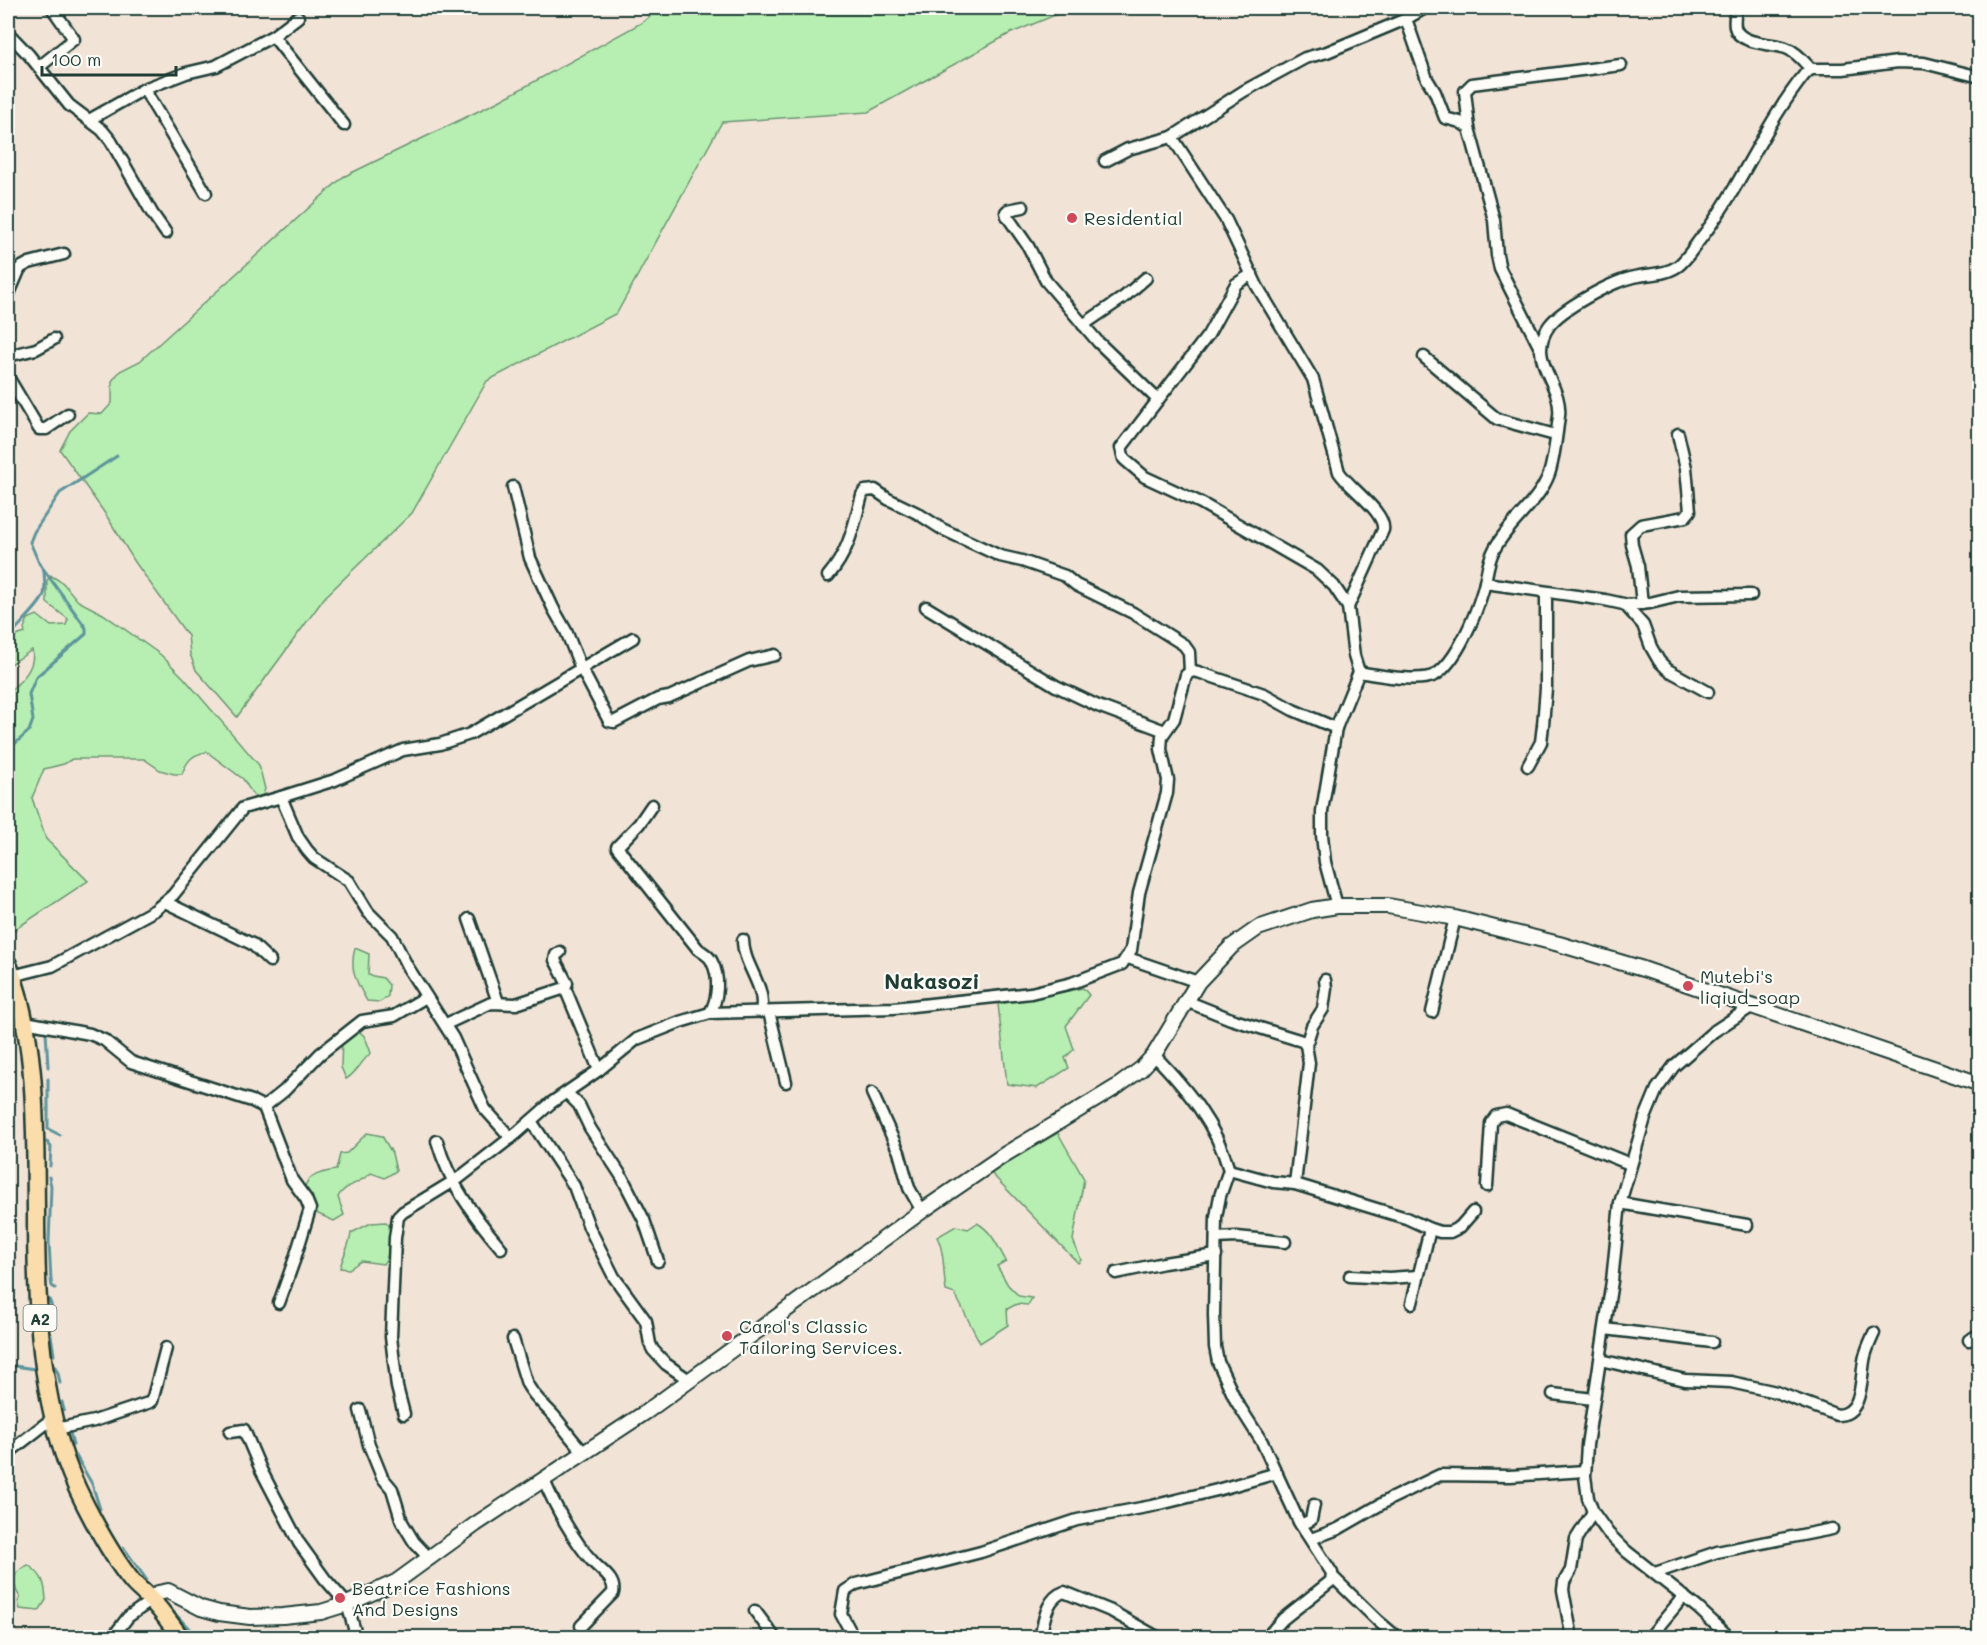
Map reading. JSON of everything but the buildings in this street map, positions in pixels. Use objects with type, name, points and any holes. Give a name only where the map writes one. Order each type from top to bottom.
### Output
[{"type":"main road","name":"A2","points":[[10,970],[25,1022],[33,1085],[37,1280],[45,1376],[55,1424],[72,1476],[99,1529],[131,1580],[152,1600],[181,1638]]},
{"type":"street","points":[[39,67],[74,39],[52,8]]},
{"type":"street","points":[[1105,161],[1128,149],[1172,137],[1234,97],[1305,58],[1328,52],[1406,19],[1425,8]]},
{"type":"street","points":[[1736,8],[1735,26],[1740,35],[1786,48],[1799,55],[1811,69]]},
{"type":"street","points":[[89,120],[144,89],[186,73],[216,66],[273,36],[298,17]]},
{"type":"street","points":[[1406,19],[1427,78],[1436,92],[1445,118],[1460,122],[1469,128]]},
{"type":"street","points":[[8,33],[69,105],[102,130],[111,141],[166,233]]},
{"type":"street","points":[[273,36],[344,125]]},
{"type":"street","points":[[1540,348],[1550,325],[1580,303],[1611,285],[1631,277],[1660,274],[1678,266],[1686,259],[1711,226],[1793,90],[1804,74],[1811,69],[1843,69],[1898,62],[1924,63],[1980,77]]},
{"type":"street","points":[[1359,672],[1419,678],[1431,677],[1442,670],[1452,657],[1471,622],[1485,583],[1492,553],[1535,498],[1549,475],[1553,458],[1559,413],[1558,402],[1542,360],[1540,348],[1500,269],[1494,220],[1469,128],[1466,91],[1472,84],[1620,65]]},
{"type":"street","points":[[144,89],[206,193]]},
{"type":"street","points":[[1172,137],[1226,220],[1252,274],[1313,379],[1339,472],[1383,522],[1383,530],[1348,607]]},
{"type":"street","points":[[1023,207],[1008,210],[1007,216],[1028,246],[1046,281],[1106,351],[1158,400]]},
{"type":"street","points":[[8,296],[20,268],[30,262],[64,254]]},
{"type":"street","points":[[1252,274],[1236,284],[1208,335],[1121,448],[1124,459],[1145,477],[1201,503],[1317,570],[1334,586],[1348,607],[1354,656],[1359,672],[1336,728],[1322,811],[1325,862],[1337,906]]},
{"type":"street","points":[[1083,325],[1124,297],[1146,278]]},
{"type":"street","points":[[8,356],[36,349],[54,339]]},
{"type":"street","points":[[1424,357],[1497,419],[1555,435]]},
{"type":"street","points":[[8,377],[39,429],[46,429],[68,414]]},
{"type":"street","points":[[1642,604],[1638,566],[1631,538],[1633,531],[1641,525],[1685,517],[1690,511],[1686,468],[1678,434]]},
{"type":"street","points":[[513,488],[530,558],[566,631],[581,668],[609,721],[614,722],[658,699],[669,697],[749,662],[775,655]]},
{"type":"street","points":[[404,1414],[397,1387],[392,1344],[393,1255],[398,1217],[453,1182],[637,1039],[710,1013],[894,1008],[1031,993],[1072,982],[1122,964],[1128,958],[1139,893],[1167,793],[1168,780],[1161,749],[1162,736],[1174,719],[1185,678],[1190,672],[1189,652],[1184,645],[1133,613],[1076,585],[1065,576],[1000,556],[942,529],[875,490],[865,491],[862,495],[849,543],[836,567],[828,576]]},
{"type":"street","points":[[1485,583],[1605,600],[1625,605],[1642,604],[1679,596],[1751,595]]},
{"type":"street","points":[[1528,766],[1541,742],[1543,725],[1546,688],[1546,593]]},
{"type":"street","points":[[1625,605],[1643,625],[1659,661],[1668,670],[1708,692]]},
{"type":"street","points":[[926,607],[1056,686],[1098,706],[1165,731]]},
{"type":"street","points":[[10,970],[52,966],[131,925],[165,902],[174,895],[243,808],[335,780],[403,750],[457,739],[633,638]]},
{"type":"street","points":[[1190,672],[1198,672],[1242,685],[1336,728]]},
{"type":"street","points":[[281,797],[298,837],[307,850],[314,858],[349,881],[368,912],[392,936],[426,997],[446,1024],[485,1109],[511,1138]]},
{"type":"street","points":[[652,805],[639,824],[617,847],[698,949],[712,960],[717,975],[716,1002],[710,1013]]},
{"type":"street","points":[[165,902],[217,929],[245,940],[270,961]]},
{"type":"street","points":[[112,1638],[128,1617],[158,1593],[168,1591],[201,1608],[250,1617],[304,1614],[347,1604],[396,1582],[476,1524],[585,1453],[689,1380],[922,1211],[1004,1155],[1118,1086],[1141,1069],[1154,1055],[1198,982],[1231,947],[1258,928],[1312,910],[1337,906],[1388,906],[1455,918],[1559,944],[1643,969],[1980,1084]]},
{"type":"street","points":[[1432,1012],[1455,918]]},
{"type":"street","points":[[469,919],[498,1002]]},
{"type":"street","points":[[743,940],[743,951],[762,994],[765,1012],[786,1082]]},
{"type":"street","points":[[560,952],[556,955],[555,960],[567,983],[565,988],[599,1070]]},
{"type":"street","points":[[1128,958],[1198,982]]},
{"type":"street","points":[[1295,1185],[1309,1063],[1306,1045],[1312,1026],[1323,1009],[1325,980]]},
{"type":"street","points":[[446,1024],[481,1006],[498,1002],[516,1004],[565,988]]},
{"type":"street","points":[[264,1107],[284,1091],[320,1054],[362,1021],[394,1016],[426,997]]},
{"type":"street","points":[[1186,1001],[1231,1019],[1302,1041],[1306,1045]]},
{"type":"street","points":[[1730,1638],[1684,1596],[1608,1533],[1593,1512],[1588,1498],[1585,1471],[1620,1203],[1645,1118],[1657,1089],[1674,1066],[1713,1032],[1751,1007]]},
{"type":"street","points":[[25,1022],[90,1034],[117,1049],[131,1062],[252,1101],[264,1107],[292,1180],[306,1199],[310,1209],[279,1303]]},
{"type":"street","points":[[1154,1055],[1191,1096],[1212,1127],[1229,1170],[1216,1217],[1214,1314],[1218,1362],[1236,1401],[1262,1442],[1301,1525],[1332,1576],[1398,1638]]},
{"type":"street","points":[[567,1093],[579,1105],[590,1128],[622,1177],[644,1220],[658,1261]]},
{"type":"street","points":[[872,1093],[899,1152],[909,1188],[922,1211]]},
{"type":"street","points":[[1487,1186],[1491,1123],[1496,1116],[1506,1114],[1630,1164]]},
{"type":"street","points":[[531,1120],[574,1186],[589,1227],[614,1277],[646,1321],[653,1350],[666,1364],[689,1380]]},
{"type":"street","points":[[437,1141],[453,1182],[467,1206],[501,1248]]},
{"type":"street","points":[[1229,1170],[1262,1180],[1295,1185],[1406,1218],[1430,1229],[1450,1232],[1460,1227],[1473,1212]]},
{"type":"street","points":[[1620,1203],[1747,1225]]},
{"type":"street","points":[[1412,1303],[1430,1229]]},
{"type":"street","points":[[1216,1238],[1237,1237],[1285,1242]]},
{"type":"street","points":[[1116,1273],[1216,1255]]},
{"type":"street","points":[[1350,1276],[1389,1278],[1418,1276]]},
{"type":"street","points":[[1605,1329],[1712,1342]]},
{"type":"street","points":[[1601,1360],[1685,1380],[1731,1382],[1776,1392],[1837,1415],[1845,1415],[1852,1411],[1859,1395],[1865,1355],[1874,1333]]},
{"type":"street","points":[[1969,1340],[1980,1334]]},
{"type":"street","points":[[513,1339],[531,1391],[554,1416],[569,1438],[585,1453]]},
{"type":"street","points":[[8,1453],[55,1424],[94,1421],[148,1404],[152,1401],[166,1348]]},
{"type":"street","points":[[1553,1394],[1593,1399]]},
{"type":"street","points":[[360,1410],[369,1445],[382,1477],[392,1489],[402,1522],[414,1542],[430,1559]]},
{"type":"street","points":[[230,1432],[244,1430],[261,1470],[299,1543],[325,1579],[347,1604],[357,1638]]},
{"type":"street","points":[[1311,1539],[1338,1529],[1390,1499],[1440,1475],[1510,1476],[1585,1471]]},
{"type":"street","points":[[854,1638],[840,1614],[845,1591],[856,1584],[981,1552],[1077,1520],[1217,1491],[1277,1473]]},
{"type":"street","points":[[544,1480],[552,1498],[585,1552],[613,1583],[613,1593],[581,1626]]},
{"type":"street","points":[[1301,1525],[1311,1520],[1314,1505]]},
{"type":"street","points":[[1572,1638],[1563,1590],[1564,1582],[1571,1570],[1576,1539],[1593,1512]]},
{"type":"street","points":[[1655,1573],[1717,1552],[1832,1529]]},
{"type":"street","points":[[1266,1638],[1283,1619],[1323,1589],[1331,1581],[1332,1576]]},
{"type":"street","points":[[1040,1638],[1047,1608],[1058,1594],[1064,1592],[1111,1611],[1159,1638]]},
{"type":"street","points":[[1650,1638],[1684,1596]]},
{"type":"street","points":[[755,1611],[775,1638]]},
{"type":"green space","points":[[659,8],[1072,8],[1009,34],[868,112],[722,122],[617,313],[487,381],[412,513],[325,597],[237,717],[196,670],[190,654],[188,636],[60,450],[70,431],[88,413],[102,414],[112,403],[112,381],[120,371],[140,361],[343,177],[499,101],[643,22]]},
{"type":"green space","points":[[50,575],[63,583],[78,601],[103,614],[161,655],[184,678],[259,765],[265,789],[263,795],[257,797],[253,795],[243,779],[207,752],[191,758],[182,774],[160,770],[144,759],[72,759],[64,764],[44,769],[32,798],[46,839],[88,881],[8,934],[8,735],[13,726],[8,712],[8,689],[11,690],[24,677],[33,656],[32,650],[8,666],[7,648],[13,638],[25,633],[24,628],[28,619],[37,615],[51,626],[66,625],[68,619],[47,603],[47,581]]},
{"type":"green space","points":[[355,948],[369,954],[368,975],[383,978],[389,985],[388,996],[380,1002],[367,1001],[357,982],[353,970]]},
{"type":"green space","points":[[1083,988],[1089,995],[1066,1026],[1074,1049],[1065,1058],[1069,1068],[1037,1088],[1007,1084],[998,1004]]},
{"type":"green space","points":[[357,1029],[365,1037],[371,1053],[346,1079],[341,1067],[342,1038]]},
{"type":"green space","points":[[367,1133],[382,1136],[392,1153],[396,1171],[385,1178],[371,1173],[344,1190],[338,1197],[344,1215],[334,1221],[318,1214],[314,1205],[305,1206],[304,1189],[309,1179],[320,1173],[336,1170],[340,1154],[347,1153]]},
{"type":"green space","points":[[1058,1133],[1084,1179],[1073,1240],[1081,1260],[1078,1263],[990,1172]]},
{"type":"green space","points":[[386,1222],[389,1225],[390,1246],[383,1264],[361,1261],[349,1269],[340,1268],[351,1233],[371,1223]]},
{"type":"green space","points":[[977,1223],[991,1235],[1006,1261],[997,1266],[1008,1285],[1019,1296],[1032,1298],[1028,1305],[1017,1304],[1007,1309],[1008,1325],[980,1343],[955,1294],[946,1291],[943,1256],[937,1237],[956,1226],[968,1229]]},
{"type":"green space","points":[[28,1565],[37,1572],[44,1584],[46,1600],[39,1611],[20,1609],[18,1602],[20,1597],[15,1588],[15,1576]]},
{"type":"waterway","points":[[8,750],[29,731],[33,720],[29,694],[36,677],[86,634],[86,628],[39,563],[30,542],[34,532],[60,493],[117,456]]},
{"type":"waterway","points":[[8,638],[42,598],[45,588],[44,570]]},
{"type":"waterway","points":[[46,1031],[48,1067]]},
{"type":"waterway","points":[[48,1079],[48,1129],[60,1135]]},
{"type":"waterway","points":[[47,1142],[51,1147],[50,1166]]},
{"type":"waterway","points":[[49,1177],[51,1186],[49,1242],[51,1280],[55,1288]]},
{"type":"waterway","points":[[49,1299],[52,1312],[51,1324]]},
{"type":"waterway","points":[[51,1335],[54,1355]]},
{"type":"waterway","points":[[8,1365],[35,1369]]},
{"type":"waterway","points":[[55,1367],[60,1383]]},
{"type":"waterway","points":[[62,1402],[64,1410]]},
{"type":"waterway","points":[[70,1432],[73,1445]]},
{"type":"waterway","points":[[76,1456],[92,1484],[100,1509]]},
{"type":"waterway","points":[[124,1548],[146,1579]]},
{"type":"waterway","points":[[164,1602],[198,1638]]},
{"type":"place","name":"Residential","points":[[1072,218]]},
{"type":"place","name":"Mutebi's liqiud_soap","points":[[1688,986]]},
{"type":"place","name":"Carol's Classic Tailoring Services.","points":[[727,1336]]},
{"type":"place","name":"Beatrice Fashions And Designs","points":[[340,1598]]},
{"type":"district","name":"Nakasozi","points":[[932,980]]}]
